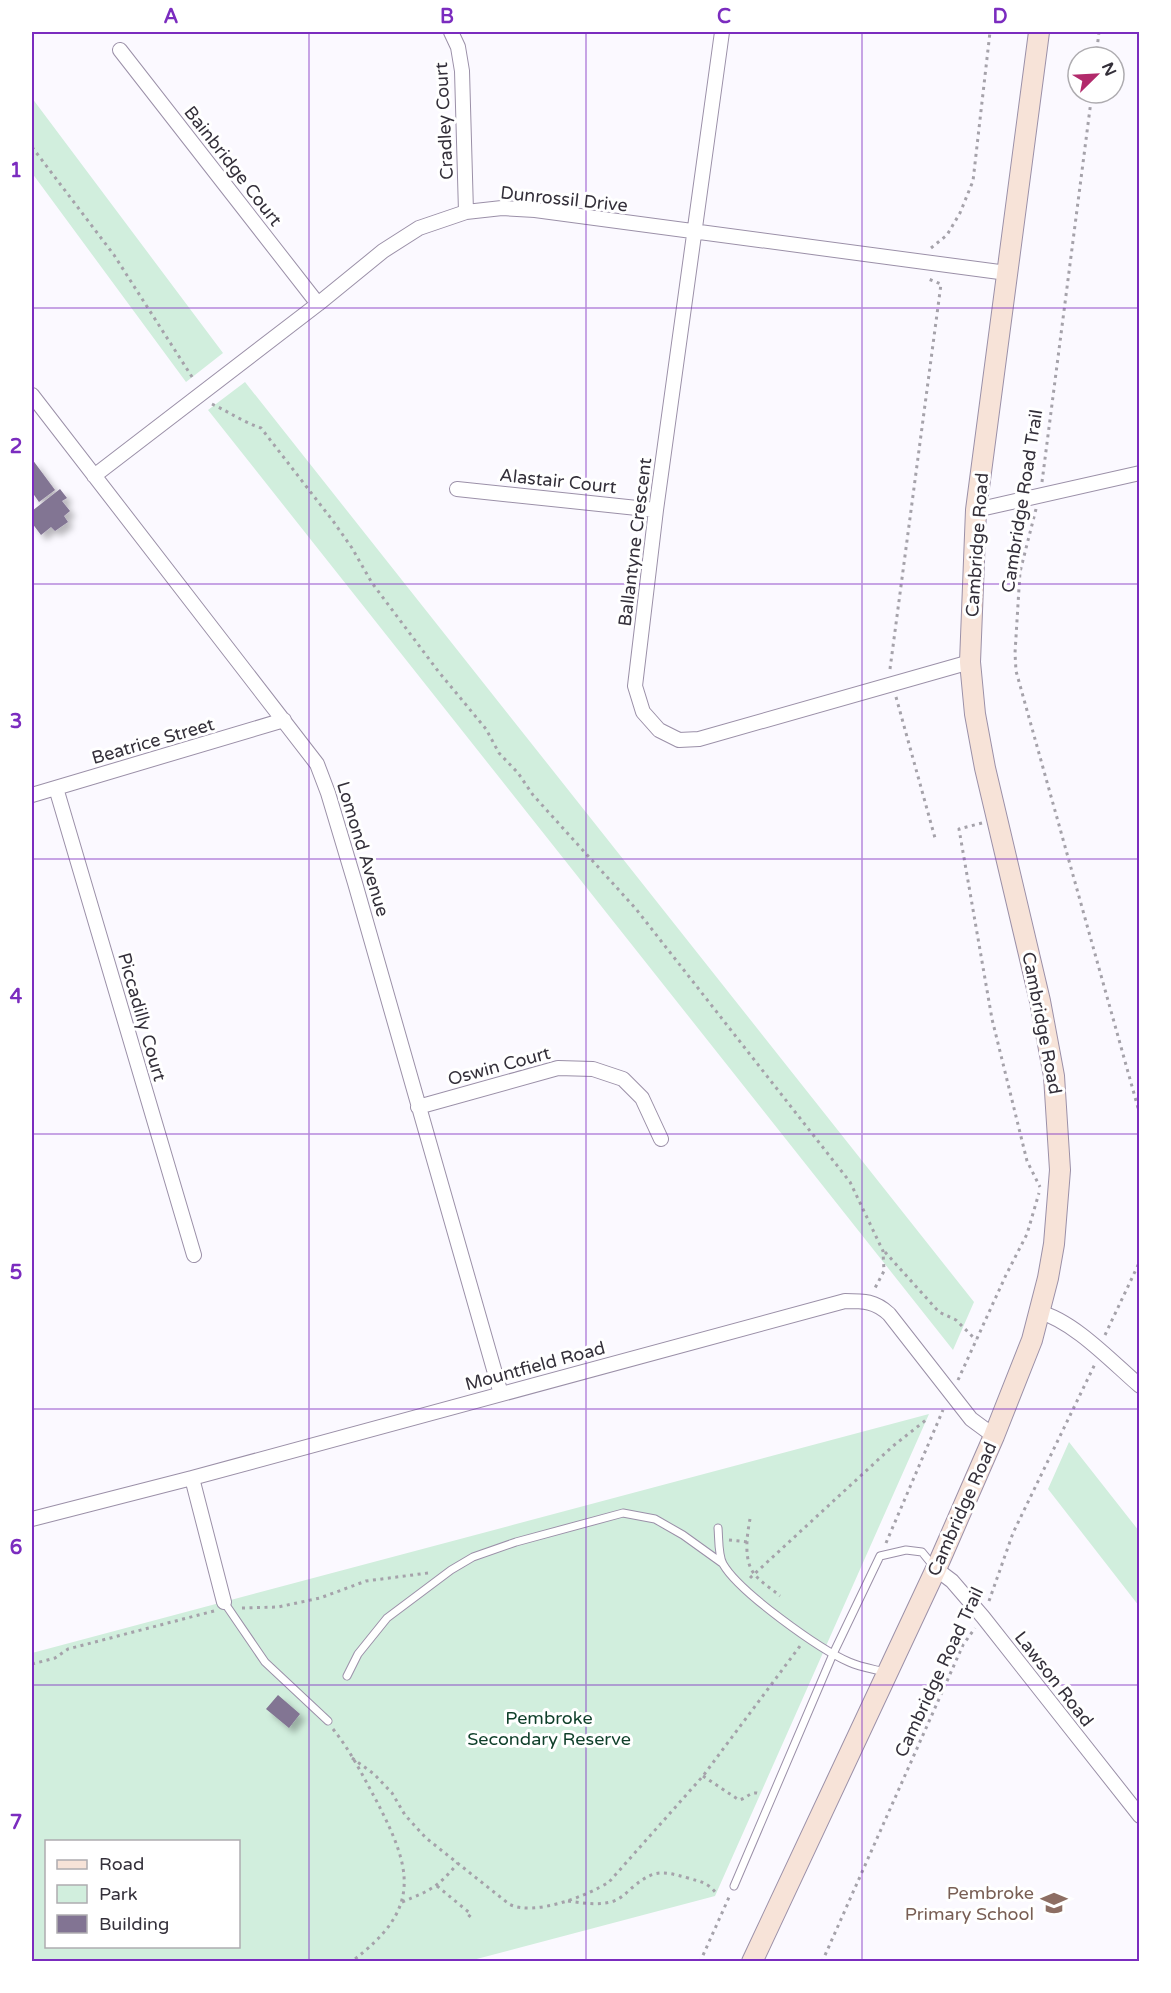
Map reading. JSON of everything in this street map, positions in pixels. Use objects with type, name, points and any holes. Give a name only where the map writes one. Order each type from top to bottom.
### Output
[{"type":"main road","name":"Cambridge Road","points":[[752,1962],[936,1569],[994,1436],[1032,1340],[1048,1278],[1057,1220],[1060,1170],[1054,1076],[1046,1026],[975,714],[970,662],[976,510],[1038,32]]},
{"type":"street","name":"Cradley Court","points":[[451,32],[458,47],[462,71],[466,212]]},
{"type":"street","name":"Ballantyne Crescent","points":[[722,32],[656,510],[635,686],[643,712],[659,730],[679,740],[699,739],[970,662]]},
{"type":"street","name":"Bainbridge Court","points":[[120,50],[318,304]]},
{"type":"street","name":"Dunrossil Drive","points":[[94,476],[318,304],[382,250],[419,228],[466,212],[502,208],[535,210],[1007,273]]},
{"type":"street","name":"Lomond Avenue","points":[[32,395],[285,720],[317,765],[328,793],[501,1394]]},
{"type":"street","points":[[976,510],[1140,473]]},
{"type":"street","name":"Alastair Court","points":[[457,489],[656,510]]},
{"type":"street","name":"Beatrice Street","points":[[32,795],[285,720]]},
{"type":"street","name":"Piccadilly Court","points":[[56,788],[194,1255]]},
{"type":"street","name":"Oswin Court","points":[[418,1107],[558,1068],[593,1069],[623,1080],[642,1098],[661,1139]]},
{"type":"street","name":"Mountfield Road","points":[[32,1519],[192,1478],[845,1301],[868,1301],[879,1305],[889,1314],[971,1419],[994,1436]]},
{"type":"street","points":[[1039,1312],[1051,1315],[1069,1325],[1140,1386]]},
{"type":"street","points":[[192,1478],[224,1602]]},
{"type":"street","name":"Lawson Road","points":[[936,1569],[952,1581],[983,1617],[1140,1816]]},
{"type":"lane","points":[[347,1676],[358,1654],[387,1618],[451,1570],[473,1557],[516,1542],[623,1513],[655,1519],[683,1534],[722,1563],[742,1585],[807,1638],[851,1663],[886,1672]]},
{"type":"lane","points":[[718,1528],[722,1563]]},
{"type":"lane","points":[[734,1886],[833,1654],[880,1556],[906,1550],[922,1552],[936,1569]]},
{"type":"lane","points":[[224,1602],[265,1662],[328,1721]]},
{"type":"path","points":[[929,249],[947,235],[960,213],[973,181],[990,32]]},
{"type":"path","name":"Cambridge Road Trail","points":[[1090,105],[1039,496],[1020,572],[1015,653],[1016,671],[1140,1116]]},
{"type":"path","points":[[32,147],[114,255],[194,380]]},
{"type":"path","points":[[890,671],[940,284],[926,279]]},
{"type":"path","points":[[212,404],[245,423],[261,428],[333,520],[379,592],[438,671],[486,729],[499,753],[518,773],[532,795],[636,909],[850,1182],[884,1251],[939,1312],[956,1320],[976,1340]]},
{"type":"path","points":[[896,697],[935,838]]},
{"type":"path","points":[[997,818],[959,830],[992,1019],[1028,1161],[1041,1189]]},
{"type":"path","points":[[951,1395],[1027,1234],[1041,1189],[1060,1170]]},
{"type":"path","points":[[875,1288],[884,1271],[884,1251]]},
{"type":"path","points":[[1102,1342],[1140,1261]]},
{"type":"path","name":"Cambridge Road Trail","points":[[822,1962],[963,1645],[983,1617],[1013,1533],[1096,1361]]},
{"type":"path","points":[[880,1556],[943,1410]]},
{"type":"path","points":[[742,1585],[877,1460],[926,1420]]},
{"type":"path","points":[[750,1519],[748,1542],[750,1567],[754,1574],[780,1596]]},
{"type":"path","points":[[719,1538],[748,1542]]},
{"type":"path","points":[[352,1758],[374,1774],[392,1793],[405,1815],[419,1830],[514,1907],[529,1910],[566,1901],[595,1891],[609,1882],[703,1776],[807,1638]]},
{"type":"path","points":[[328,1721],[352,1758],[387,1822],[406,1875],[402,1902],[391,1923],[374,1944],[351,1962]]},
{"type":"path","points":[[703,1776],[739,1800],[744,1799],[750,1793],[760,1794]]},
{"type":"path","points":[[402,1902],[437,1886],[458,1863]]},
{"type":"path","points":[[566,1901],[592,1905],[613,1901],[657,1872],[674,1873],[701,1880],[716,1893]]},
{"type":"path","points":[[437,1886],[471,1914],[466,1920]]},
{"type":"path","points":[[700,1962],[734,1886]]},
{"type":"green space","points":[[32,98],[223,353],[186,382],[32,173]]},
{"type":"green space","points":[[245,382],[974,1302],[953,1350],[208,410]]},
{"type":"green space","name":"Pembroke Secondary Reserve","points":[[929,1414],[715,1896],[469,1961],[32,1962],[32,1653]]},
{"type":"green space","points":[[1069,1442],[1139,1531],[1139,1606],[1048,1489]]},
{"type":"building","points":[[32,459],[55,490],[39,502],[32,492]]},
{"type":"building","points":[[60,489],[67,498],[62,501],[70,511],[64,516],[68,522],[55,531],[51,527],[41,535],[32,523],[32,511]]},
{"type":"building","points":[[278,1695],[300,1714],[289,1728],[266,1709]]},
{"type":"place","name":"Pembroke Primary School","points":[[1054,1903]]}]
